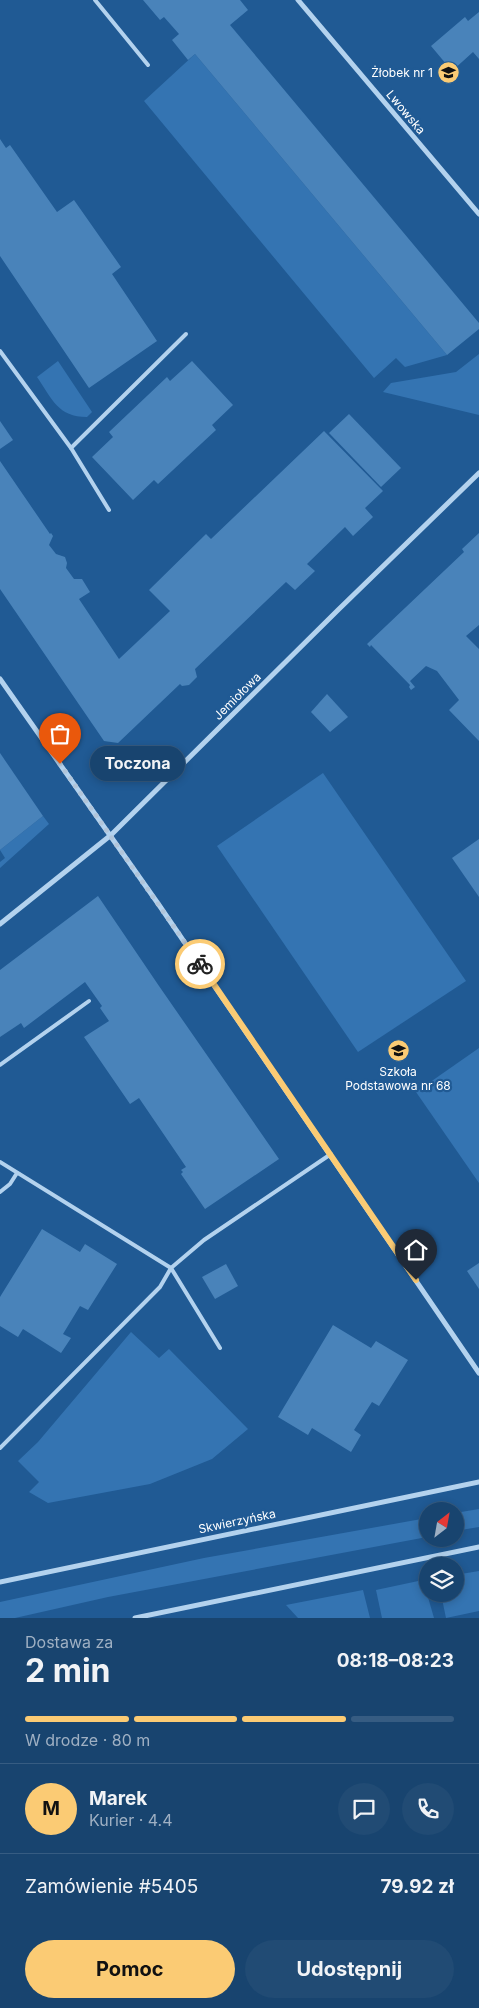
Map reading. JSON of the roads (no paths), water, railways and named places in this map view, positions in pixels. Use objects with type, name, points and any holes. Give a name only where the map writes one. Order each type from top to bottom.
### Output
[{"type":"street","name":"Lwowska","points":[[298,0],[479,214]]},
{"type":"street","name":"Jemiołowa","points":[[0,924],[111,835],[479,473]]},
{"type":"street","points":[[0,678],[331,1154],[479,1374]]},
{"type":"street","name":"Skwierzyńska","points":[[0,1582],[479,1482]]},
{"type":"street","points":[[135,1618],[479,1547]]},
{"type":"lane","points":[[95,0],[148,65]]},
{"type":"lane","points":[[70,448],[186,334]]},
{"type":"lane","points":[[0,351],[70,448],[109,510]]},
{"type":"lane","points":[[0,1065],[89,1001]]},
{"type":"lane","points":[[0,1448],[160,1287],[171,1268],[204,1240],[331,1154]]},
{"type":"lane","points":[[0,1162],[171,1268],[220,1348]]},
{"type":"lane","points":[[0,1192],[10,1184],[17,1173]]},
{"type":"place","name":"Żłobek nr 1","points":[[449,72]]},
{"type":"place","name":"Toczona","points":[[60,764]]},
{"type":"place","name":"Szkoła Podstawowa nr 68","points":[[398,1050]]}]
